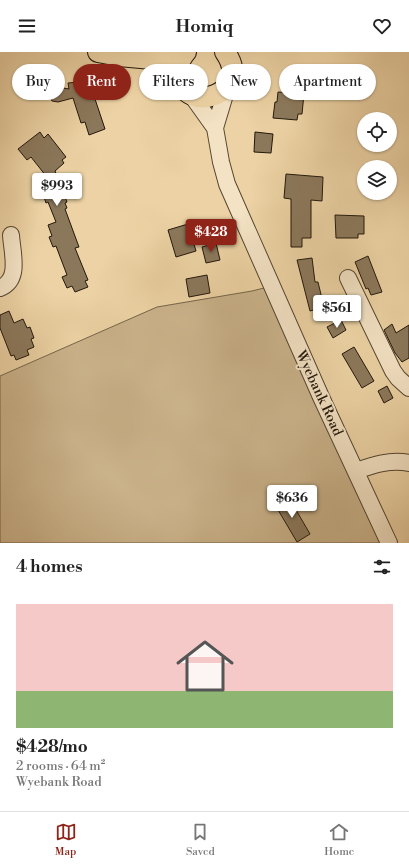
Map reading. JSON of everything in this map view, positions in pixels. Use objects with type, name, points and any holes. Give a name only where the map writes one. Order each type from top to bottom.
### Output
[{"type":"main road","points":[[98,52],[119,56],[152,59],[160,55],[185,53]]},
{"type":"main road","points":[[225,52],[232,64]]},
{"type":"main road","points":[[179,64],[185,53]]},
{"type":"main road","points":[[119,56],[142,64]]},
{"type":"street","name":"Wyebank Road","points":[[195,100],[216,128]]},
{"type":"street","name":"Wyebank Road","points":[[224,100],[216,128],[221,162],[235,204],[321,397],[389,543]]},
{"type":"street","points":[[0,288],[9,283],[14,275],[11,235]]},
{"type":"street","points":[[348,278],[393,371],[409,388]]},
{"type":"street","points":[[356,471],[374,465],[409,462]]},
{"type":"shaded area","points":[[272,286],[388,543],[0,543],[0,376],[157,307],[252,291]]},
{"type":"building","points":[[68,83],[73,83],[73,98],[58,102],[52,101],[65,100],[65,88],[69,89]]},
{"type":"building","points":[[278,92],[279,100],[303,100],[302,114],[298,114],[297,120],[273,118],[275,102],[277,102]]},
{"type":"building","points":[[74,100],[95,100],[105,129],[89,135],[85,122],[81,123]]},
{"type":"building","points":[[40,132],[44,138],[48,134],[66,157],[62,160],[64,163],[55,171],[67,202],[65,203],[67,208],[65,209],[79,247],[75,248],[88,280],[85,281],[88,287],[75,292],[72,286],[67,288],[62,277],[67,275],[56,246],[53,247],[49,237],[52,236],[48,225],[56,222],[48,202],[46,203],[40,185],[50,181],[31,157],[27,160],[18,149]]},
{"type":"building","points":[[255,132],[273,134],[271,153],[254,152]]},
{"type":"building","points":[[286,174],[323,177],[322,201],[311,200],[311,238],[302,238],[302,247],[291,247],[291,199],[284,198]]},
{"type":"building","points":[[335,215],[364,216],[364,234],[358,234],[358,238],[336,238]]},
{"type":"building","points":[[188,224],[196,251],[176,257],[168,230]]},
{"type":"building","points":[[216,243],[220,260],[206,263],[202,247]]},
{"type":"building","points":[[368,256],[382,292],[371,295],[368,288],[366,289],[355,262]]},
{"type":"building","points":[[312,258],[315,282],[318,282],[324,307],[310,311],[297,260]]},
{"type":"building","points":[[207,275],[210,293],[189,297],[186,279]]},
{"type":"building","points":[[9,311],[14,323],[23,319],[27,328],[30,327],[34,338],[31,339],[34,347],[27,350],[29,355],[16,360],[14,355],[11,356],[0,328],[0,315]]},
{"type":"building","points":[[341,320],[346,330],[333,338],[327,327]]},
{"type":"building","points":[[392,324],[396,333],[409,325],[409,358],[402,362],[395,353],[384,330]]},
{"type":"building","points":[[354,347],[374,381],[362,388],[342,354]]},
{"type":"building","points":[[387,386],[393,398],[384,403],[378,391]]},
{"type":"building","points":[[288,496],[310,534],[297,542],[274,503]]}]
